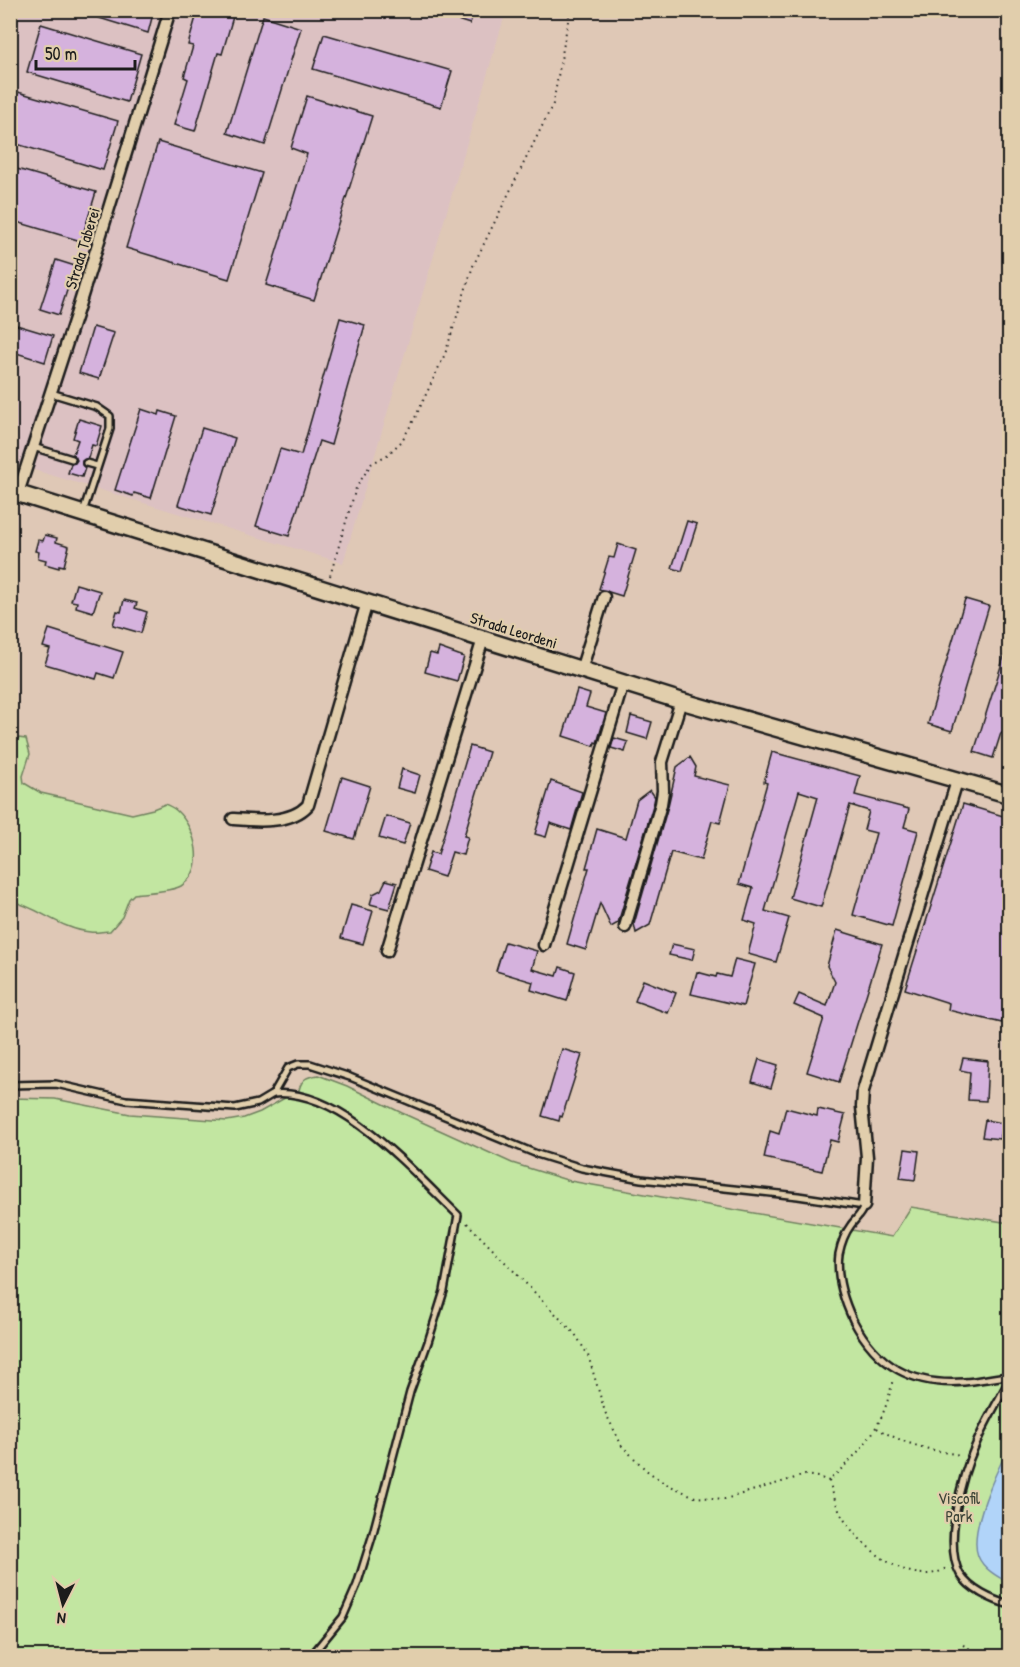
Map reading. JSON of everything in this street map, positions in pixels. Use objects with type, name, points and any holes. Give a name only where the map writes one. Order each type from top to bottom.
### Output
[{"type":"main road","name":"Strada Leordeni","points":[[14,492],[681,701],[1010,795]]},
{"type":"street","name":"Strada Taberei","points":[[14,492],[33,447],[51,393],[170,10]]},
{"type":"street","points":[[581,670],[604,597]]},
{"type":"street","points":[[233,819],[274,819],[301,813],[308,805],[367,602]]},
{"type":"street","points":[[387,951],[483,639]]},
{"type":"street","points":[[544,945],[623,683]]},
{"type":"street","points":[[625,927],[661,804],[662,762],[681,701]]},
{"type":"street","points":[[864,1206],[867,1157],[862,1107],[863,1091],[957,781]]},
{"type":"lane","points":[[51,393],[98,407],[110,416],[110,429],[82,513]]},
{"type":"lane","points":[[33,447],[72,459]]},
{"type":"lane","points":[[86,463],[98,466]]},
{"type":"lane","points":[[273,1094],[288,1068],[298,1064],[310,1064],[350,1077],[537,1154],[582,1168],[641,1179],[798,1196],[864,1206],[859,1217],[846,1232],[842,1243],[839,1255],[839,1278],[846,1305],[855,1323],[878,1356],[894,1369],[908,1375],[942,1382],[1010,1377]]},
{"type":"lane","points":[[10,1085],[56,1084],[126,1100],[235,1108],[258,1102],[273,1094],[295,1094],[310,1098],[331,1107],[376,1139],[458,1215],[444,1291],[410,1392],[361,1575],[343,1617],[311,1656]]},
{"type":"lane","points":[[1010,1377],[971,1456],[957,1512],[953,1545],[955,1562],[960,1575],[988,1597],[1010,1605]]},
{"type":"path","points":[[326,590],[356,488],[371,464],[387,455],[401,442],[414,420],[445,354],[473,266],[553,104],[570,10]]},
{"type":"path","points":[[458,1215],[575,1334],[588,1355],[605,1412],[622,1446],[646,1470],[682,1492],[708,1499],[736,1497],[805,1475],[829,1481]]},
{"type":"path","points":[[829,1481],[864,1447],[876,1428],[884,1413],[894,1369]]},
{"type":"path","points":[[876,1428],[908,1443],[939,1452],[971,1456]]},
{"type":"path","points":[[829,1481],[838,1508],[849,1526],[899,1568],[910,1573],[932,1574],[944,1570],[955,1562]]},
{"type":"path","points":[[963,1646],[983,1656]]},
{"type":"shaded area","points":[[10,11],[506,11],[343,563],[11,463]]},
{"type":"green space","points":[[18,738],[26,739],[30,754],[23,776],[24,783],[41,793],[132,814],[165,804],[176,810],[189,828],[196,849],[194,870],[189,879],[176,888],[134,894],[129,899],[122,917],[110,931],[93,932],[70,927],[11,901],[10,743]]},
{"type":"green space","name":"Viscofil Park","points":[[318,1075],[347,1086],[512,1163],[570,1181],[892,1237],[911,1207],[1009,1223],[1009,1656],[11,1656],[11,1098],[55,1099],[130,1114],[227,1121],[260,1112],[299,1090],[306,1079]]},
{"type":"water","points":[[1009,1447],[1009,1583],[983,1565],[976,1545],[985,1500]]},
{"type":"building","points":[[84,10],[154,10],[148,33],[83,13]]},
{"type":"building","points":[[198,10],[235,10],[222,54],[218,53],[195,131],[174,125],[188,79],[184,77],[193,46],[188,45]]},
{"type":"building","points":[[436,10],[474,10],[470,24],[435,13]]},
{"type":"building","points":[[263,16],[301,28],[265,145],[227,133]]},
{"type":"building","points":[[41,24],[141,54],[127,102],[27,72]]},
{"type":"building","points":[[324,34],[452,71],[441,107],[313,69]]},
{"type":"building","points":[[18,92],[118,121],[103,170],[10,142],[10,116]]},
{"type":"building","points":[[307,96],[372,116],[314,300],[266,285],[307,154],[291,148]]},
{"type":"building","points":[[158,142],[262,173],[229,279],[126,248]]},
{"type":"building","points":[[10,167],[96,192],[81,241],[10,220]]},
{"type":"building","points":[[56,260],[75,266],[59,315],[40,309]]},
{"type":"building","points":[[340,318],[365,325],[331,445],[319,441],[289,536],[256,526],[280,449],[301,455]]},
{"type":"building","points":[[10,323],[53,336],[45,362],[10,351]]},
{"type":"building","points":[[93,327],[114,333],[99,379],[79,373]]},
{"type":"building","points":[[141,409],[159,415],[160,411],[176,416],[151,498],[134,493],[133,496],[115,490]]},
{"type":"building","points":[[79,419],[102,426],[96,446],[92,445],[88,458],[82,461],[85,468],[82,477],[68,473],[71,464],[77,460],[73,454],[78,440],[73,438]]},
{"type":"building","points":[[202,428],[235,438],[211,515],[178,505]]},
{"type":"building","points":[[687,521],[697,524],[682,571],[672,568]]},
{"type":"building","points":[[45,535],[57,538],[56,542],[69,546],[64,566],[59,565],[59,568],[45,564],[46,560],[38,558],[39,552],[35,551],[38,540],[43,541]]},
{"type":"building","points":[[618,544],[636,550],[622,596],[599,589],[609,557],[614,558]]},
{"type":"building","points":[[76,584],[100,591],[93,612],[76,607],[77,602],[71,601]]},
{"type":"building","points":[[965,599],[989,606],[952,731],[928,724]]},
{"type":"building","points":[[124,600],[137,603],[135,608],[147,612],[141,633],[113,625],[117,611],[121,612]]},
{"type":"building","points":[[49,629],[123,652],[114,678],[98,673],[96,679],[45,664],[50,649],[43,647]]},
{"type":"building","points":[[1007,647],[1010,648],[1010,736],[1001,733],[993,758],[974,752]]},
{"type":"building","points":[[439,648],[464,657],[457,681],[425,672],[430,653],[437,655]]},
{"type":"building","points":[[577,690],[590,694],[586,707],[606,713],[594,746],[563,736]]},
{"type":"building","points":[[631,716],[652,722],[647,739],[627,733]]},
{"type":"building","points":[[614,738],[628,742],[625,752],[611,748]]},
{"type":"building","points":[[470,746],[489,752],[464,836],[468,837],[463,855],[452,852],[444,877],[425,871],[431,852],[438,854]]},
{"type":"building","points":[[772,752],[860,776],[855,795],[909,809],[904,827],[918,831],[892,926],[853,915],[876,833],[864,830],[869,811],[850,805],[821,907],[790,898],[818,797],[799,791],[765,911],[789,918],[776,962],[748,954],[756,924],[744,920],[753,888],[739,884],[767,783],[764,782]]},
{"type":"building","points":[[690,757],[696,767],[694,776],[730,785],[720,823],[712,821],[701,860],[671,852],[650,925],[636,933],[634,924],[677,767]]},
{"type":"building","points":[[402,769],[420,775],[415,793],[397,788]]},
{"type":"building","points":[[342,777],[370,786],[354,839],[326,831]]},
{"type":"building","points":[[551,781],[582,792],[571,830],[550,823],[546,837],[535,834]]},
{"type":"building","points":[[650,790],[655,797],[654,802],[618,923],[611,927],[600,903],[586,950],[567,944],[589,868],[586,868],[597,829],[626,838],[637,800]]},
{"type":"building","points":[[963,804],[1010,818],[1010,845],[1006,857],[1010,857],[1010,989],[1002,1023],[948,1010],[949,1003],[905,989]]},
{"type":"building","points":[[386,816],[410,823],[403,845],[379,838]]},
{"type":"building","points":[[386,880],[397,883],[389,909],[370,904],[373,894],[381,890]]},
{"type":"building","points":[[351,905],[373,911],[363,944],[341,938]]},
{"type":"building","points":[[837,930],[882,944],[839,1082],[807,1072],[824,1018],[794,1005],[799,994],[827,1006],[835,982],[827,966]]},
{"type":"building","points":[[505,942],[537,951],[532,969],[557,976],[560,967],[575,972],[567,1001],[531,990],[533,982],[496,971]]},
{"type":"building","points":[[672,944],[695,949],[692,960],[669,955]]},
{"type":"building","points":[[735,959],[755,964],[743,1006],[691,994],[697,972],[716,977],[717,974],[730,977]]},
{"type":"building","points":[[643,980],[676,993],[668,1013],[635,1001]]},
{"type":"building","points":[[562,1049],[582,1055],[559,1121],[542,1116]]},
{"type":"building","points":[[963,1058],[988,1061],[986,1101],[968,1100],[970,1072],[960,1070]]},
{"type":"building","points":[[759,1059],[778,1065],[771,1088],[752,1082]]},
{"type":"building","points":[[786,1108],[817,1116],[818,1109],[845,1115],[838,1142],[830,1140],[822,1171],[764,1158],[770,1131],[779,1134]]},
{"type":"building","points":[[985,1120],[1003,1123],[1000,1139],[982,1137]]},
{"type":"building","points":[[905,1149],[919,1151],[915,1180],[900,1178]]}]
